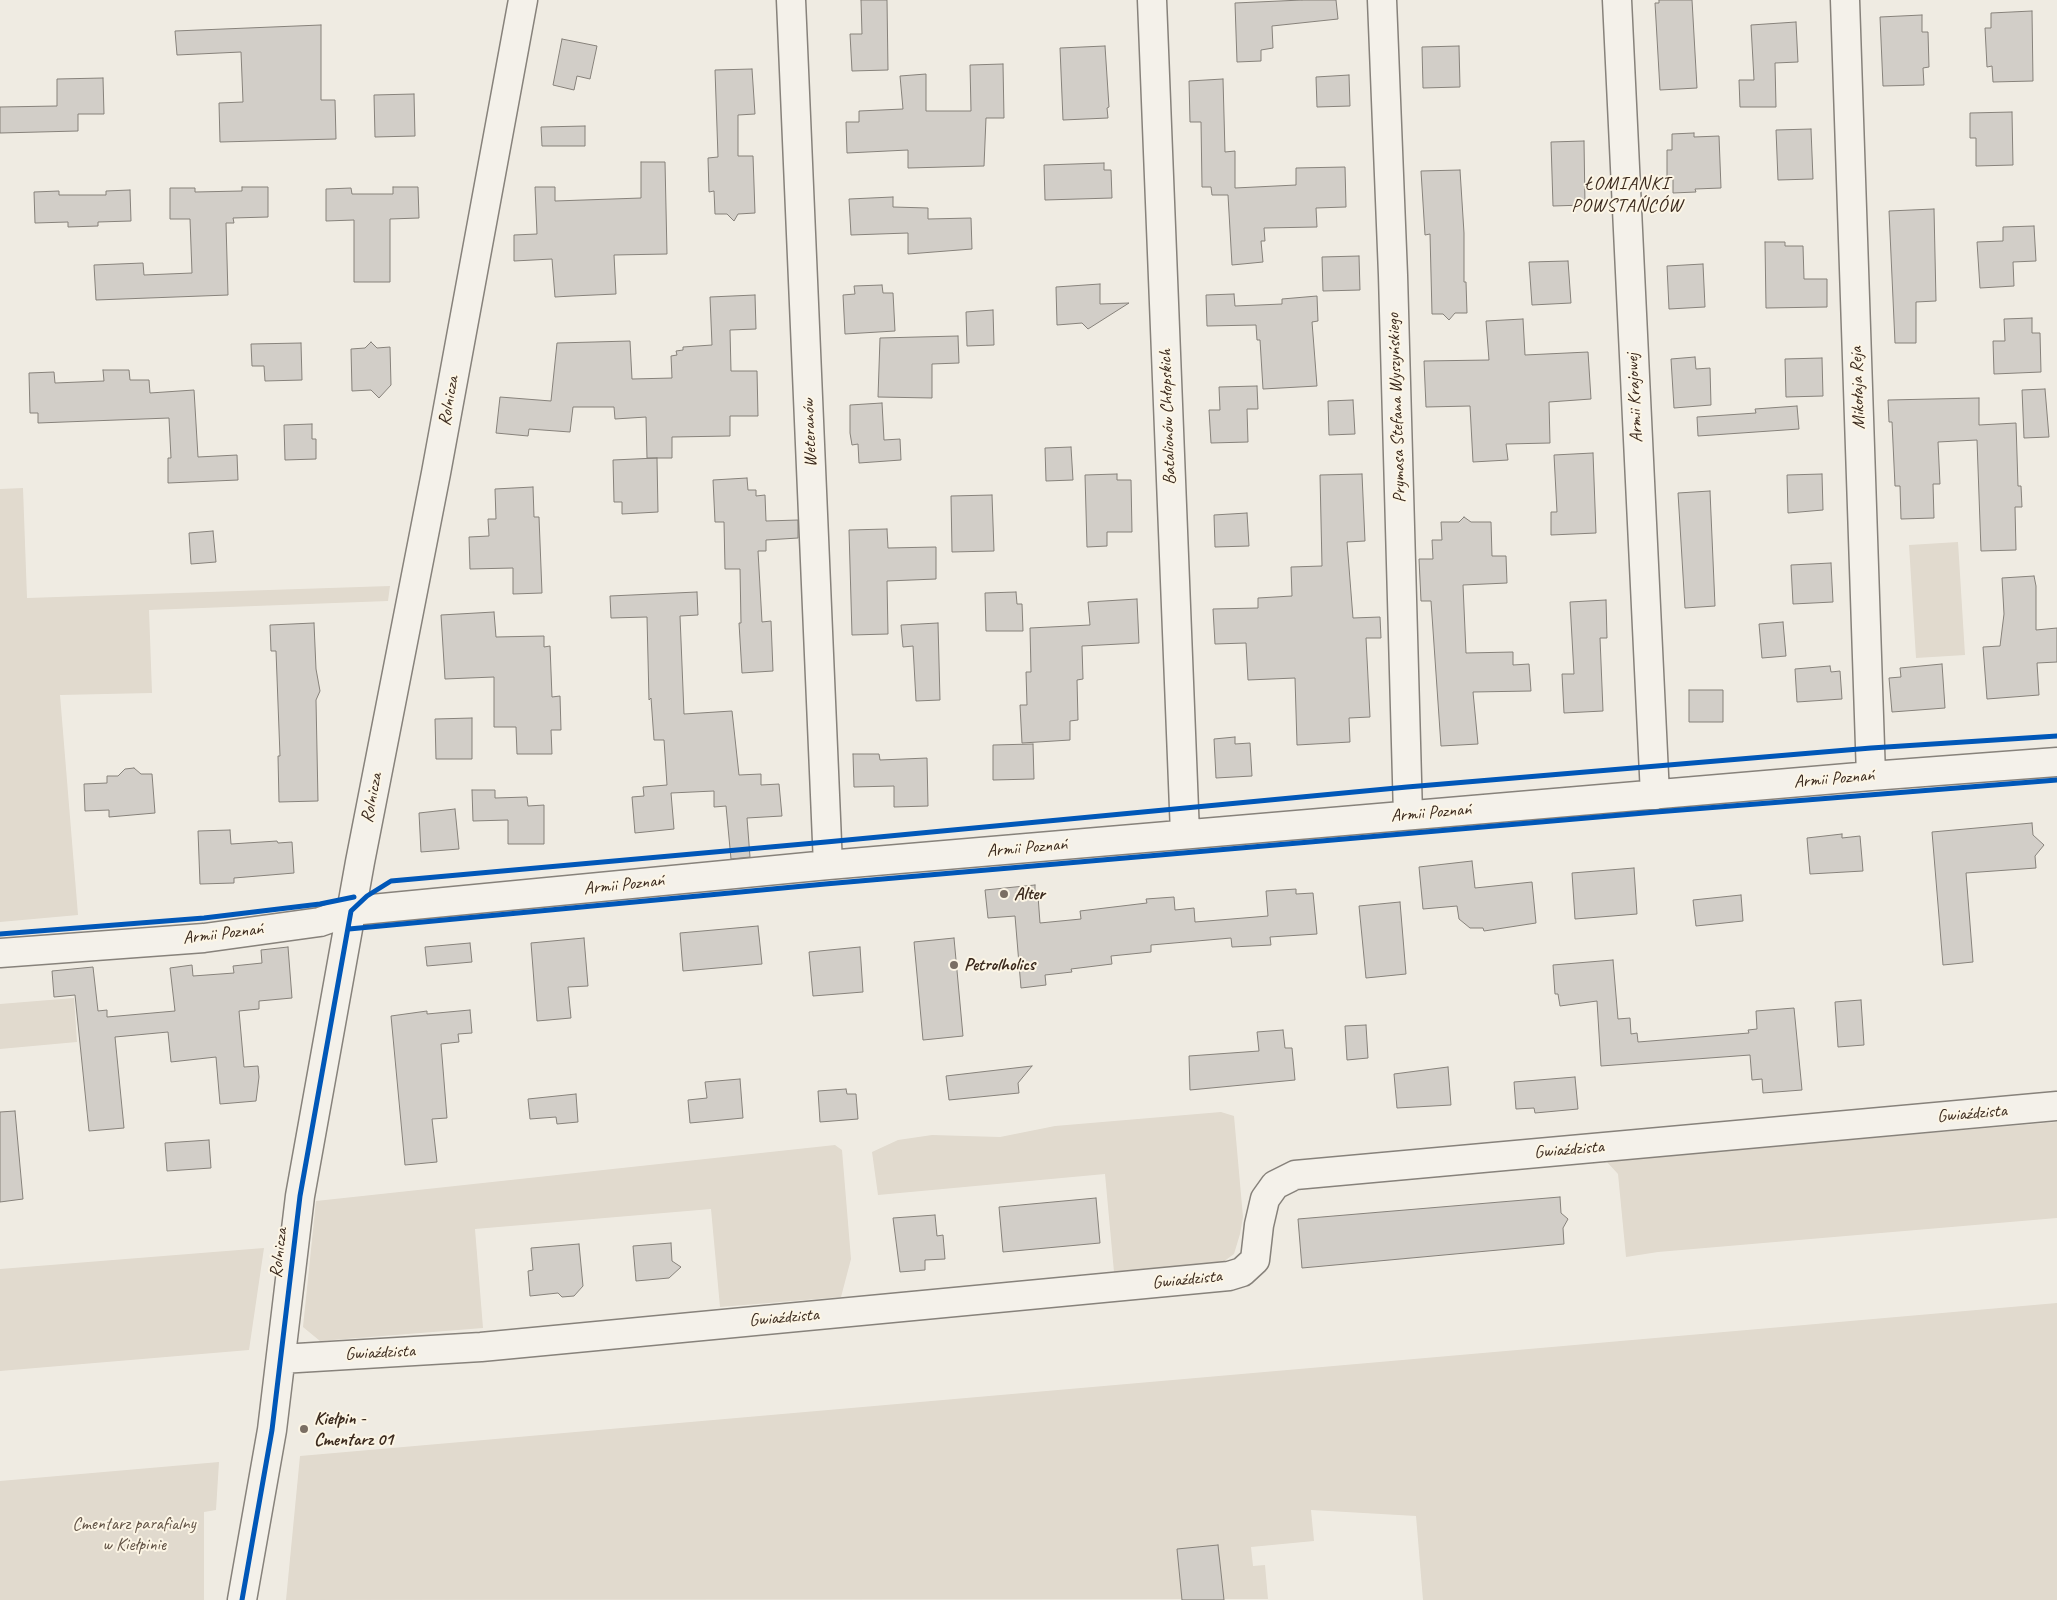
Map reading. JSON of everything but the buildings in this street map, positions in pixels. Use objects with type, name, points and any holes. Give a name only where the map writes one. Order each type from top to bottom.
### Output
[{"type":"street","name":"Rolnicza","points":[[242,1600],[272,1430],[300,1196],[351,911],[436,473],[523,0]]},
{"type":"street","name":"Weteranów","points":[[791,0],[828,865]]},
{"type":"street","name":"Batalionów Chłopskich","points":[[1152,0],[1184,834]]},
{"type":"street","name":"Prymasa Stefana Wyszyńskiego","points":[[1382,0],[1393,285],[1408,815]]},
{"type":"street","name":"Armii Krajowej","points":[[1617,0],[1655,795]]},
{"type":"street","name":"Mikołaja Reja","points":[[1845,0],[1871,776]]},
{"type":"street","name":"Armii Poznań","points":[[0,953],[204,938],[320,922],[351,911],[828,865],[1871,776],[2057,762]]},
{"type":"street","name":"Gwiaździsta","points":[[280,1359],[481,1347],[1229,1276],[1242,1272],[1255,1260],[1259,1225],[1265,1199],[1275,1185],[1295,1175],[2057,1106]]},
{"type":"green space","points":[[23,488],[27,598],[390,586],[388,601],[149,610],[152,693],[60,695],[78,915],[0,922],[0,489]]},
{"type":"green space","points":[[1958,542],[1965,655],[1916,658],[1909,545]]},
{"type":"green space","points":[[74,998],[77,1042],[0,1049],[0,1004]]},
{"type":"green space","points":[[1221,1112],[1234,1116],[1243,1217],[1234,1254],[1223,1262],[1114,1272],[1105,1174],[878,1195],[872,1152],[898,1140],[932,1135],[1000,1137],[1055,1126]]},
{"type":"green space","points":[[2057,1122],[2057,1218],[1658,1252],[1626,1257],[1618,1174],[1606,1161]]},
{"type":"green space","points":[[835,1145],[842,1150],[851,1259],[841,1297],[720,1307],[711,1209],[475,1229],[483,1328],[320,1341],[303,1327],[316,1201]]},
{"type":"green space","points":[[264,1248],[249,1350],[0,1371],[0,1269]]},
{"type":"green space","points":[[2057,1303],[2057,1600],[1423,1600],[1416,1516],[1311,1510],[1314,1541],[1251,1547],[1253,1566],[1265,1565],[1268,1599],[286,1600],[300,1456]]},
{"type":"green space","name":"Cmentarz parafialny w Kiełpinie","points":[[219,1462],[216,1510],[204,1512],[204,1600],[0,1600],[0,1481]]},
{"type":"cycle path","points":[[242,1600],[272,1430],[300,1196],[351,911],[367,896],[391,881],[1407,787],[1871,748],[2057,736]]},
{"type":"cycle path","points":[[349,929],[825,884],[1656,812],[2057,780]]},
{"type":"cycle path","points":[[0,934],[204,918],[320,904],[354,897]]},
{"type":"place","name":"Alter","points":[[1004,894]]},
{"type":"place","name":"Petrolholics","points":[[954,965]]},
{"type":"place","name":"Kiełpin - Cmentarz 01","points":[[304,1429]]},
{"type":"district","name":"ŁOMIANKI POWSTAŃCÓW","points":[[1627,195]]}]
